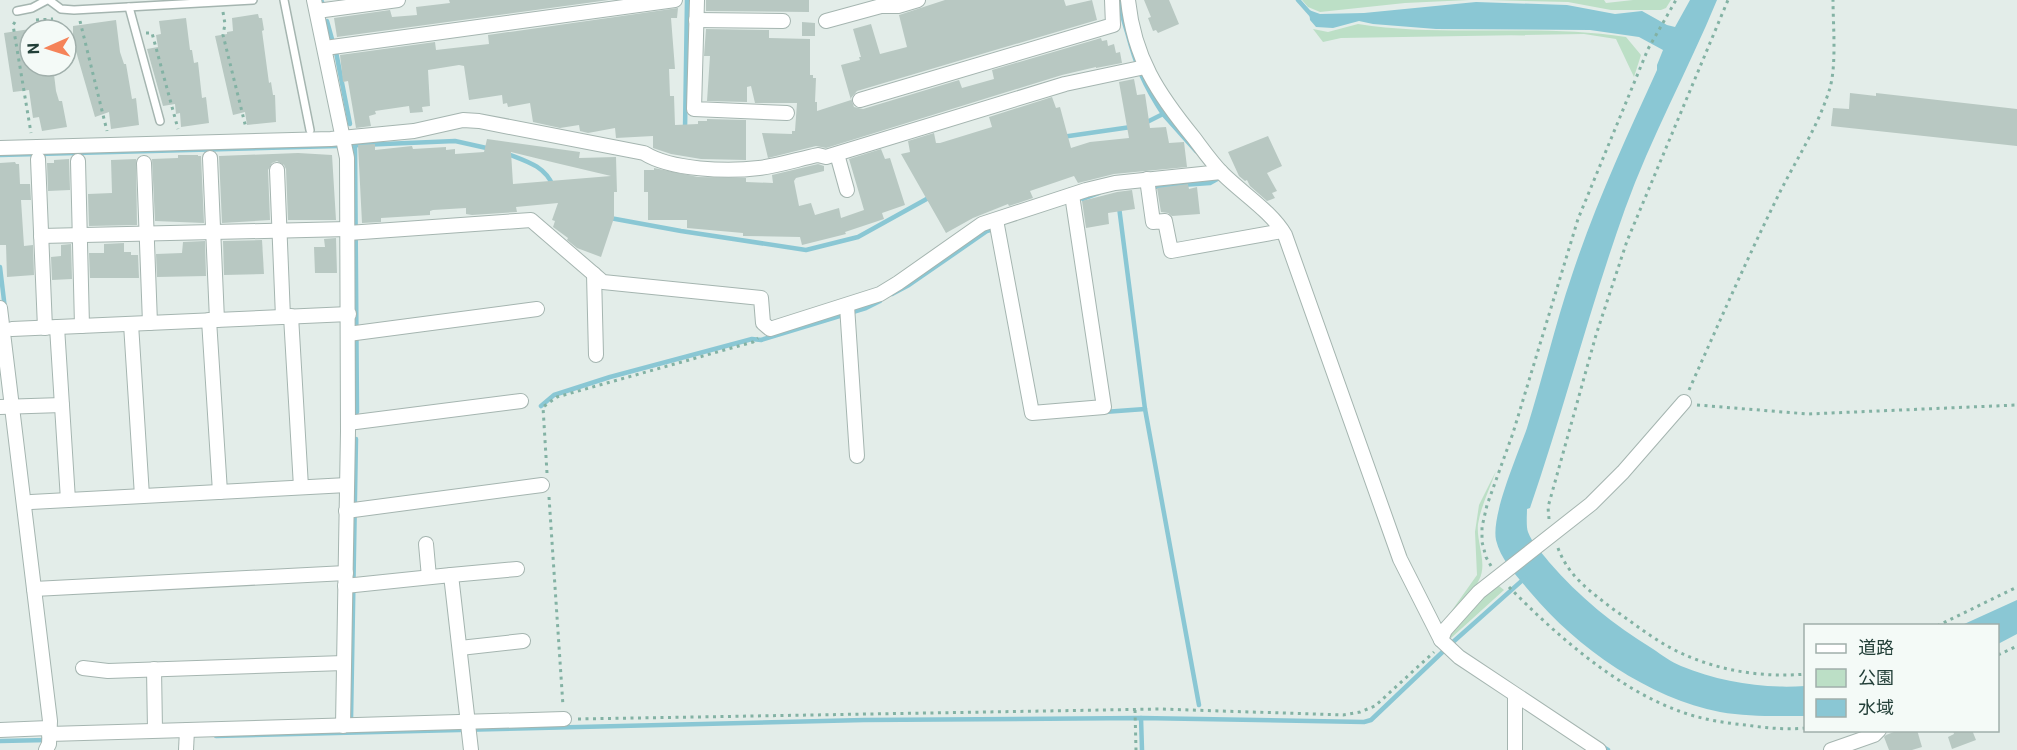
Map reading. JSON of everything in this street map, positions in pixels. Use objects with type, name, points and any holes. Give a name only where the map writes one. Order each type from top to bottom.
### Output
[{"type":"street","points":[[343,726],[352,510],[347,485],[353,333],[348,314],[353,232],[344,143],[316,5],[398,0]]},
{"type":"street","points":[[325,48],[574,7],[675,0]]},
{"type":"street","points":[[697,0],[694,110],[787,113]]},
{"type":"street","points":[[826,21],[881,6],[898,6],[918,0]]},
{"type":"street","points":[[1112,0],[1140,68],[1167,105],[1221,172],[1282,231],[1396,549],[1446,645],[1515,695],[1599,750]]},
{"type":"street","points":[[1123,24],[1128,0]]},
{"type":"street","points":[[696,20],[783,21]]},
{"type":"street","points":[[860,100],[1123,24]]},
{"type":"street","points":[[0,148],[344,143],[463,120],[478,120],[644,153],[655,160],[683,165],[733,169],[761,168],[818,155],[826,157],[1065,84],[1140,68]]},
{"type":"street","points":[[837,154],[847,190]]},
{"type":"street","points":[[210,158],[213,320],[220,492]]},
{"type":"street","points":[[39,159],[41,236],[62,405],[68,500]]},
{"type":"street","points":[[78,161],[82,326]]},
{"type":"street","points":[[144,163],[150,323]]},
{"type":"street","points":[[277,170],[279,231],[301,487]]},
{"type":"street","points":[[41,236],[279,231],[353,232],[531,220],[603,282],[760,298],[763,323],[770,329],[848,312],[889,289],[968,233],[996,220],[1115,183],[1221,172]]},
{"type":"street","points":[[1147,179],[1153,222],[1165,221],[1171,251],[1282,231]]},
{"type":"street","points":[[996,220],[1032,413],[1104,407],[1072,195]]},
{"type":"street","points":[[594,274],[596,355]]},
{"type":"street","points":[[0,308],[6,407],[36,589],[50,737]]},
{"type":"street","points":[[353,333],[537,309]]},
{"type":"street","points":[[848,312],[857,456]]},
{"type":"street","points":[[12,329],[348,314]]},
{"type":"street","points":[[131,324],[142,496]]},
{"type":"street","points":[[348,423],[521,400]]},
{"type":"street","points":[[1446,645],[1445,630],[1479,592],[1591,504],[1623,472],[1684,402]]},
{"type":"street","points":[[6,407],[62,405]]},
{"type":"street","points":[[352,510],[546,483]]},
{"type":"street","points":[[32,502],[347,485]]},
{"type":"street","points":[[426,544],[429,577]]},
{"type":"street","points":[[36,589],[349,582],[517,569]]},
{"type":"street","points":[[450,575],[471,750]]},
{"type":"street","points":[[460,648],[523,641]]},
{"type":"street","points":[[83,668],[108,671],[344,663]]},
{"type":"street","points":[[154,669],[155,730]]},
{"type":"street","points":[[1515,695],[1515,750]]},
{"type":"street","points":[[0,730],[50,737],[155,730],[187,739],[343,726],[469,727],[564,720]]},
{"type":"street","points":[[1831,750],[1877,732]]},
{"type":"lane","points":[[17,11],[32,8],[48,0],[61,9],[80,10],[254,0]]},
{"type":"lane","points":[[284,0],[310,130]]},
{"type":"lane","points":[[129,7],[160,121]]},
{"type":"path","points":[[1500,574],[1486,557],[1482,542],[1482,527],[1487,505],[1513,433],[1578,219],[1648,49],[1676,0]]},
{"type":"path","points":[[1728,0],[1627,242],[1596,334],[1548,507],[1549,537],[1569,570],[1587,590],[1649,635],[1683,654],[1720,667],[1755,673],[1804,674]]},
{"type":"path","points":[[1833,0],[1830,90],[1807,142],[1778,196],[1723,311],[1684,402],[1808,414],[2017,405]]},
{"type":"path","points":[[222,2],[225,24],[223,35],[247,132]]},
{"type":"path","points":[[80,10],[82,35],[108,135]]},
{"type":"path","points":[[17,11],[13,25],[32,137]]},
{"type":"path","points":[[136,32],[152,33],[179,133]]},
{"type":"path","points":[[756,339],[557,397],[543,407],[546,483],[564,720],[1136,712],[1343,715],[1375,706],[1438,649],[1446,645]]},
{"type":"path","points":[[1941,624],[2017,587]]},
{"type":"path","points":[[1509,588],[1548,626],[1603,669],[1644,694],[1679,711],[1722,723],[1771,729],[1804,728]]},
{"type":"path","points":[[1999,655],[2017,646]]},
{"type":"path","points":[[1136,712],[1136,750]]},
{"type":"green space","points":[[1302,0],[1469,0],[1405,3],[1320,12],[1308,7]]},
{"type":"green space","points":[[1489,0],[1604,0],[1606,3],[1671,0],[1666,8],[1661,10],[1611,10],[1568,2]]},
{"type":"green space","points":[[1358,24],[1425,30],[1593,33],[1626,37],[1641,55],[1634,77],[1616,39],[1584,34],[1341,38],[1323,42],[1313,29],[1328,32]]},
{"type":"green space","points":[[1496,471],[1478,524],[1482,560],[1479,580],[1463,603],[1443,623],[1477,575],[1475,532],[1479,505]]},
{"type":"green space","points":[[1493,585],[1504,590],[1451,638],[1449,634]]},
{"type":"water","points":[[1690,0],[1717,0],[1646,156],[1625,209],[1530,508],[1527,509],[1527,530],[1537,548],[1572,587],[1598,610],[1639,640],[1677,664],[1696,672],[1758,685],[1804,686],[1804,716],[1720,712],[1667,696],[1641,683],[1592,651],[1549,613],[1510,568],[1496,540],[1497,516],[1501,500],[1527,428],[1572,275],[1601,197],[1657,70],[1663,50],[1639,37],[1590,30],[1436,29],[1359,21],[1333,28],[1316,27],[1310,20],[1309,10],[1320,14],[1364,13],[1476,2],[1567,5],[1615,14],[1642,11],[1675,27]]},
{"type":"water","points":[[2017,600],[2017,634],[1999,643],[1999,624],[1964,624]]},
{"type":"building","points":[[449,0],[609,0],[337,37],[334,18],[390,10],[392,17],[417,15],[416,7],[450,3]]},
{"type":"building","points":[[706,0],[809,0],[809,12],[706,11]]},
{"type":"building","points":[[945,0],[1064,0],[1066,6],[1092,0],[1097,20],[857,91],[851,98],[854,107],[863,109],[959,80],[962,88],[994,79],[992,70],[1101,38],[1102,41],[1107,40],[1108,46],[1114,44],[1116,53],[1120,52],[1122,63],[1062,75],[826,148],[816,146],[768,158],[762,133],[792,134],[792,131],[795,131],[797,103],[755,103],[751,86],[747,87],[747,102],[707,101],[710,56],[704,56],[706,29],[769,30],[769,38],[810,39],[810,75],[816,78],[817,111],[851,100],[841,65],[860,60],[859,57],[861,57],[853,29],[871,24],[880,54],[907,47],[899,15]]},
{"type":"building","points":[[1144,0],[1169,0],[1179,24],[1158,33],[1156,30],[1153,31],[1148,18],[1151,17]]},
{"type":"building","points":[[678,8],[677,18],[671,18],[675,69],[669,69],[670,96],[674,96],[675,125],[698,124],[698,121],[707,121],[707,119],[746,120],[746,160],[701,159],[671,154],[653,148],[653,136],[616,138],[615,128],[588,133],[580,131],[579,125],[560,128],[533,122],[530,103],[508,107],[507,103],[503,104],[502,95],[469,100],[464,66],[459,65],[428,70],[430,106],[422,107],[423,112],[410,113],[409,106],[375,111],[376,114],[369,116],[371,126],[356,128],[348,81],[343,82],[340,55],[435,42],[436,50],[489,44],[488,35]]},
{"type":"building","points":[[258,14],[259,18],[262,18],[264,30],[262,31],[269,83],[271,82],[273,95],[275,95],[276,122],[247,125],[245,112],[233,115],[215,36],[233,31],[232,18]]},
{"type":"building","points":[[186,18],[190,50],[192,50],[194,63],[198,62],[202,98],[206,97],[209,123],[181,127],[180,113],[176,114],[175,104],[163,106],[147,49],[158,47],[156,35],[161,34],[159,21]]},
{"type":"building","points":[[116,20],[120,52],[126,64],[132,99],[136,98],[139,125],[111,129],[109,112],[95,117],[78,58],[78,25]]},
{"type":"building","points":[[802,22],[815,23],[815,36],[802,36]]},
{"type":"building","points":[[18,31],[18,78],[54,78],[67,127],[42,131],[39,117],[33,118],[29,90],[13,92],[4,33]]},
{"type":"building","points":[[1134,79],[1137,95],[1145,94],[1150,128],[1166,127],[1169,143],[1184,142],[1187,167],[1114,174],[1078,183],[1074,176],[1030,191],[1033,198],[1009,206],[1008,204],[973,218],[946,233],[901,154],[910,152],[908,141],[934,133],[936,143],[940,143],[992,127],[989,117],[1052,97],[1056,108],[1060,107],[1071,148],[1090,142],[1129,138],[1119,82]]},
{"type":"building","points":[[1850,93],[1876,96],[1876,93],[2017,109],[2017,146],[1831,126],[1833,108],[1849,109]]},
{"type":"building","points":[[1268,136],[1282,166],[1267,173],[1277,191],[1272,193],[1275,198],[1267,201],[1250,186],[1247,180],[1239,176],[1228,152]]},
{"type":"building","points":[[487,139],[580,152],[579,158],[616,157],[617,192],[614,192],[614,218],[601,257],[577,248],[553,227],[555,221],[552,220],[558,203],[516,207],[517,212],[472,215],[466,214],[466,208],[433,210],[430,211],[430,215],[381,218],[381,222],[362,223],[358,145],[375,144],[375,150],[412,146],[413,149],[446,147],[446,150],[455,149],[455,154],[484,152]],"holes":[[[511,152],[611,176],[513,184]]]},
{"type":"building","points":[[881,149],[885,159],[890,158],[905,205],[882,213],[884,219],[845,232],[846,234],[802,245],[800,237],[743,236],[743,233],[687,228],[687,220],[648,220],[648,192],[644,192],[644,170],[654,170],[654,168],[698,177],[746,178],[746,182],[773,183],[772,175],[818,164],[824,166],[824,171],[796,178],[794,181],[799,206],[811,203],[815,215],[839,208],[841,218],[864,210],[849,159]]},
{"type":"building","points":[[298,153],[332,155],[336,220],[288,220],[286,169],[277,161],[272,163],[268,170],[270,220],[222,223],[219,156]]},
{"type":"building","points":[[178,155],[201,156],[204,223],[155,221],[152,159],[178,158]]},
{"type":"building","points":[[69,159],[70,190],[48,191],[47,163]]},
{"type":"building","points":[[136,159],[137,225],[89,226],[88,194],[112,193],[111,160]]},
{"type":"building","points":[[0,163],[19,164],[20,184],[30,184],[31,200],[21,200],[24,246],[33,245],[34,275],[7,277],[6,245],[0,245]]},
{"type":"building","points":[[1188,184],[1189,189],[1197,187],[1200,214],[1172,216],[1161,212],[1157,188]]},
{"type":"building","points":[[1132,190],[1135,209],[1108,213],[1109,224],[1086,228],[1082,201]]},
{"type":"building","points":[[336,238],[337,273],[315,273],[314,247],[325,247],[324,239]]},
{"type":"building","points":[[262,240],[264,274],[224,275],[223,241]]},
{"type":"building","points":[[205,241],[206,276],[157,277],[156,254],[182,253],[183,242]]},
{"type":"building","points":[[124,243],[124,252],[138,255],[139,278],[90,278],[89,253],[104,253],[104,244]]},
{"type":"building","points":[[71,244],[72,279],[52,280],[51,257],[61,256],[61,245]]},
{"type":"building","points":[[1894,732],[1918,732],[1922,747],[1912,750],[1889,750],[1884,737]]},
{"type":"building","points":[[1954,732],[1973,732],[1976,740],[1952,749],[1948,737],[1954,734]]},
{"type":"waterway","points":[[685,130],[687,0]]},
{"type":"waterway","points":[[1120,0],[1122,16],[1137,65],[1163,114],[1145,123]]},
{"type":"waterway","points":[[1298,0],[1314,18]]},
{"type":"waterway","points":[[327,21],[332,39]]},
{"type":"waterway","points":[[336,52],[350,124]]},
{"type":"waterway","points":[[1163,114],[1196,151]]},
{"type":"waterway","points":[[1062,137],[1131,127]]},
{"type":"waterway","points":[[0,155],[455,141],[491,149]]},
{"type":"waterway","points":[[355,142],[357,412]]},
{"type":"waterway","points":[[508,154],[540,169],[550,179],[553,186]]},
{"type":"waterway","points":[[1153,187],[1210,183],[1219,178]]},
{"type":"waterway","points":[[1083,199],[1099,193]]},
{"type":"waterway","points":[[610,218],[806,250],[858,237],[932,196]]},
{"type":"waterway","points":[[1119,207],[1145,409],[1199,705]]},
{"type":"waterway","points":[[892,294],[993,229]]},
{"type":"waterway","points":[[0,267],[5,309]]},
{"type":"waterway","points":[[541,406],[554,395],[610,377],[752,339],[761,340],[866,308],[880,301]]},
{"type":"waterway","points":[[1104,412],[1145,409]]},
{"type":"waterway","points":[[351,720],[356,439]]},
{"type":"waterway","points":[[216,736],[864,720],[1141,718],[1364,722],[1371,720],[1525,578]]},
{"type":"waterway","points":[[1141,718],[1142,750]]},
{"type":"waterway","points":[[0,741],[48,740]]},
{"type":"waterway","points":[[1600,745],[1608,750]]}]
